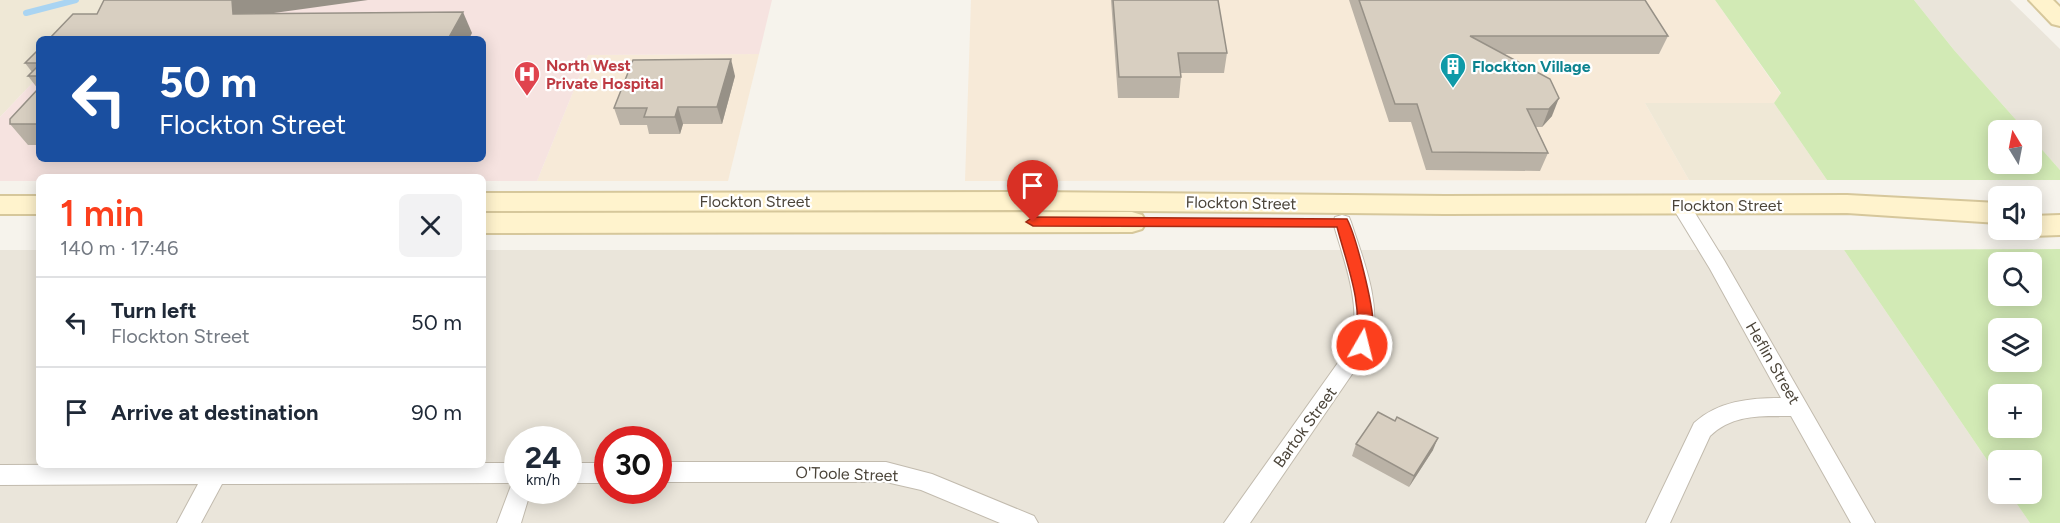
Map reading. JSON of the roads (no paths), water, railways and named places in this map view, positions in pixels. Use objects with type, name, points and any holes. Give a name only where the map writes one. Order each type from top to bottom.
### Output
[{"type":"street","points":[[2040,0],[2060,19]]},
{"type":"street","name":"Flockton Street","points":[[486,202],[1032,201],[1685,214],[1988,226]]},
{"type":"street","name":"Flockton Street","points":[[486,223],[1342,222],[1685,214],[1847,204],[1988,212]]},
{"type":"street","points":[[0,205],[36,205]]},
{"type":"street","points":[[2042,213],[2060,213]]},
{"type":"street","name":"Heflin Street","points":[[1685,214],[1863,523]]},
{"type":"street","name":"Bartok Street","points":[[1236,523],[1362,345],[1366,328],[1365,309],[1342,222]]},
{"type":"street","points":[[0,225],[36,224]]},
{"type":"street","points":[[2042,226],[2060,225]]},
{"type":"street","points":[[1658,523],[1702,430],[1709,422],[1717,416],[1739,410],[1798,407]]},
{"type":"street","points":[[0,475],[89,470],[216,474],[504,473]]},
{"type":"street","name":"O'Toole Street","points":[[672,472],[886,472],[924,481],[1026,523]]},
{"type":"street","points":[[189,523],[216,474]]},
{"type":"street","points":[[509,523],[515,504]]},
{"type":"waterway","points":[[26,13],[76,0]]},
{"type":"place","name":"Flockton Village","points":[[1453,89]]},
{"type":"place","name":"North West Private Hospital","points":[[527,97]]}]
